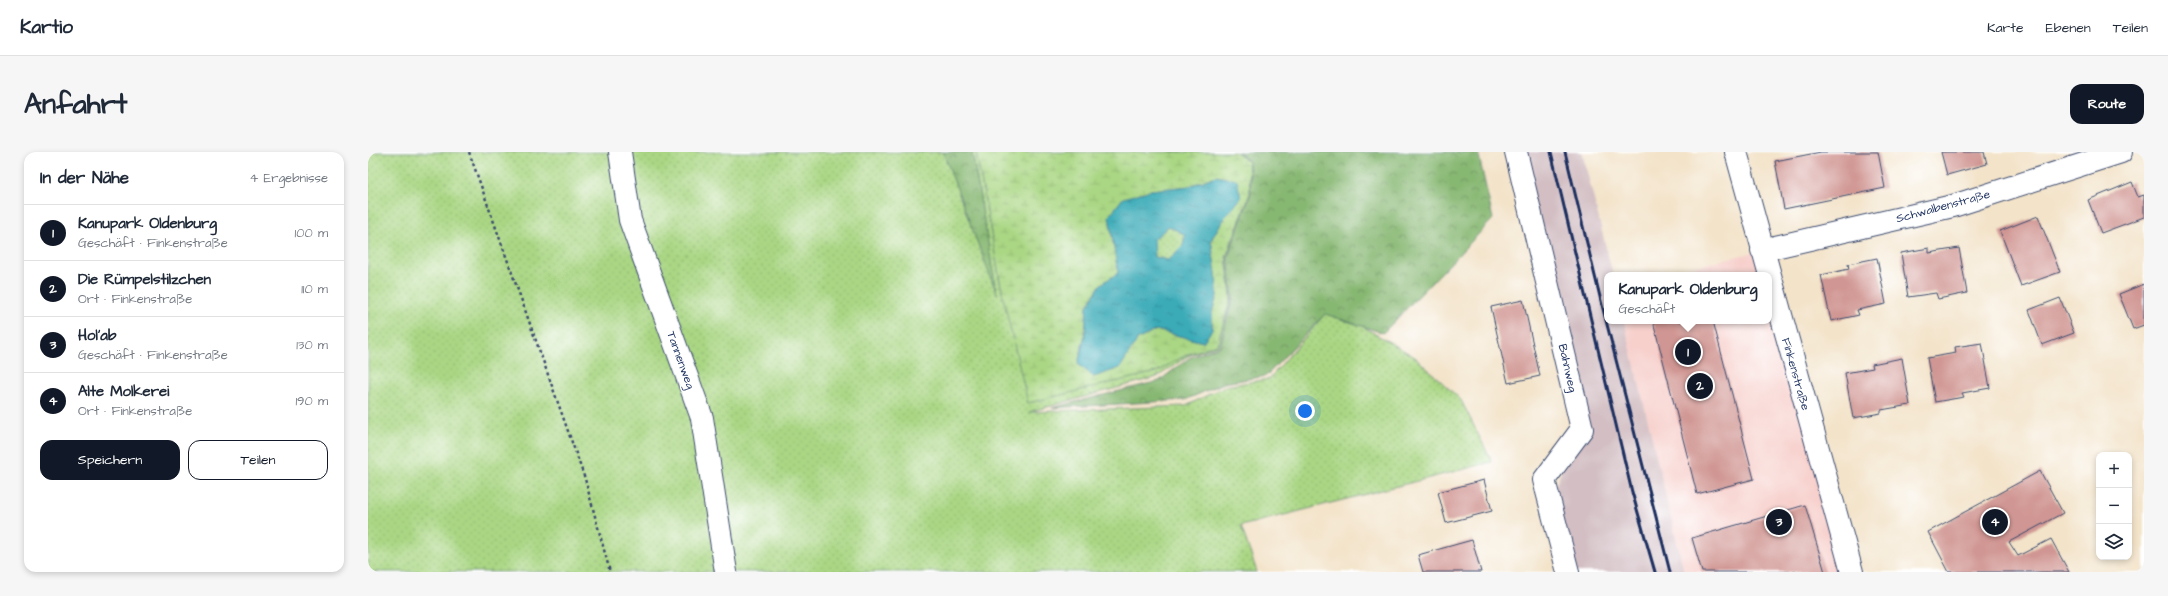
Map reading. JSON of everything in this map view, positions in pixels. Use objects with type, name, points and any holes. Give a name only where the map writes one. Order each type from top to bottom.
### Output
[{"type":"street","name":"Tannenweg","points":[[620,152],[630,220],[702,418],[726,572]]},
{"type":"street","name":"Bahnweg","points":[[1516,152],[1582,429],[1544,480],[1568,572]]},
{"type":"street","name":"Finkenstraße","points":[[1736,152],[1768,272]]},
{"type":"street","name":"Schwalbenstraße","points":[[1762,250],[1953,206],[2121,152]]},
{"type":"street","name":"Finkenstraße","points":[[1772,286],[1852,572]]},
{"type":"path","points":[[469,152],[585,479],[610,572]]},
{"type":"shaded area","points":[[1520,152],[1582,152],[1612,272],[1604,272],[1604,324],[1625,324],[1684,572],[1577,572],[1553,492],[1561,472],[1585,438]]},
{"type":"shaded area","points":[[1762,250],[1768,272],[1674,272]]},
{"type":"shaded area","points":[[1772,286],[1852,572],[1685,572],[1681,561],[1625,324],[1772,324]]},
{"type":"green space","points":[[368,152],[943,152],[996,291],[972,152],[976,152],[1003,297],[1156,372],[1186,355],[1217,344],[1231,297],[1226,257],[1250,193],[1227,257],[1232,297],[1219,345],[1188,356],[1157,377],[1029,412],[1186,406],[1225,386],[1269,379],[1325,314],[1355,322],[1415,357],[1461,400],[1492,462],[1241,526],[1257,572],[368,572]]},
{"type":"green space","points":[[943,152],[972,152],[997,294]]},
{"type":"green space","points":[[976,152],[1236,152],[1248,162],[1250,193],[1226,257],[1231,297],[1217,344],[1186,355],[1156,372],[1028,403],[1003,297]],"holes":[[[1216,176],[1241,198],[1224,218],[1211,240],[1216,274],[1217,296],[1212,312],[1212,330],[1203,342],[1156,330],[1137,340],[1129,352],[1094,377],[1078,364],[1085,335],[1087,306],[1101,284],[1118,273],[1109,216],[1151,190],[1190,186]]]},
{"type":"green space","points":[[1237,152],[1249,161],[1250,193],[1248,162]]},
{"type":"green space","points":[[1238,152],[1478,152],[1493,219],[1383,333],[1325,314],[1266,376],[1224,383],[1185,400],[1052,408],[1159,381],[1189,358],[1220,346],[1233,297],[1228,257],[1251,193],[1249,161]]},
{"type":"green space","points":[[1169,226],[1185,235],[1183,245],[1168,260],[1155,257],[1154,239]]},
{"type":"water","points":[[1216,176],[1237,180],[1241,198],[1224,218],[1211,240],[1216,274],[1217,296],[1212,312],[1212,330],[1203,342],[1156,330],[1137,340],[1120,368],[1094,377],[1078,364],[1085,335],[1087,306],[1101,284],[1118,273],[1109,216],[1123,198],[1151,190],[1190,186]],"holes":[[[1169,226],[1185,235],[1183,245],[1168,260],[1155,257],[1154,239]]]},
{"type":"building","points":[[1821,152],[1878,152],[1885,188],[1784,209],[1775,161]]},
{"type":"building","points":[[1941,152],[1984,152],[1987,164],[1947,175]]},
{"type":"building","points":[[2132,182],[2138,197],[2144,195],[2144,217],[2101,233],[2088,200]]},
{"type":"building","points":[[2038,216],[2060,272],[2021,286],[2000,231]]},
{"type":"building","points":[[1929,248],[1929,253],[1959,248],[1967,293],[1938,299],[1936,293],[1908,297],[1901,253]]},
{"type":"building","points":[[1877,258],[1886,304],[1857,310],[1859,315],[1831,321],[1821,275],[1849,269],[1848,264]]},
{"type":"building","points":[[2144,284],[2144,325],[2133,329],[2119,294]]},
{"type":"building","points":[[2060,298],[2074,333],[2042,345],[2029,310]]},
{"type":"building","points":[[1523,300],[1540,376],[1508,383],[1491,307]]},
{"type":"building","points":[[1654,324],[1714,324],[1754,479],[1697,494]]},
{"type":"building","points":[[1982,343],[1990,388],[1962,393],[1964,397],[1935,402],[1927,358],[1956,353],[1955,347]]},
{"type":"building","points":[[1902,358],[1910,405],[1881,410],[1881,413],[1853,418],[1845,373],[1873,368],[1872,364]]},
{"type":"building","points":[[2040,471],[2063,513],[2009,542],[2018,556],[2051,539],[2069,572],[1949,572],[1928,532]]},
{"type":"building","points":[[1484,480],[1492,511],[1446,523],[1438,492]]},
{"type":"building","points":[[1805,505],[1825,572],[1702,572],[1692,538]]},
{"type":"building","points":[[1472,540],[1481,572],[1423,572],[1418,555]]},
{"type":"railway","points":[[1551,152],[1632,492],[1655,572]]},
{"type":"railway","points":[[1565,152],[1604,313]]},
{"type":"railway","points":[[1607,324],[1670,572]]},
{"type":"place","name":"Kanupark Oldenburg","points":[[1688,352]]},
{"type":"place","name":"Die Rümpelstilzchen","points":[[1700,386]]},
{"type":"place","name":"Hol'ab","points":[[1779,522]]},
{"type":"place","name":"Alte Molkerei","points":[[1995,522]]}]
